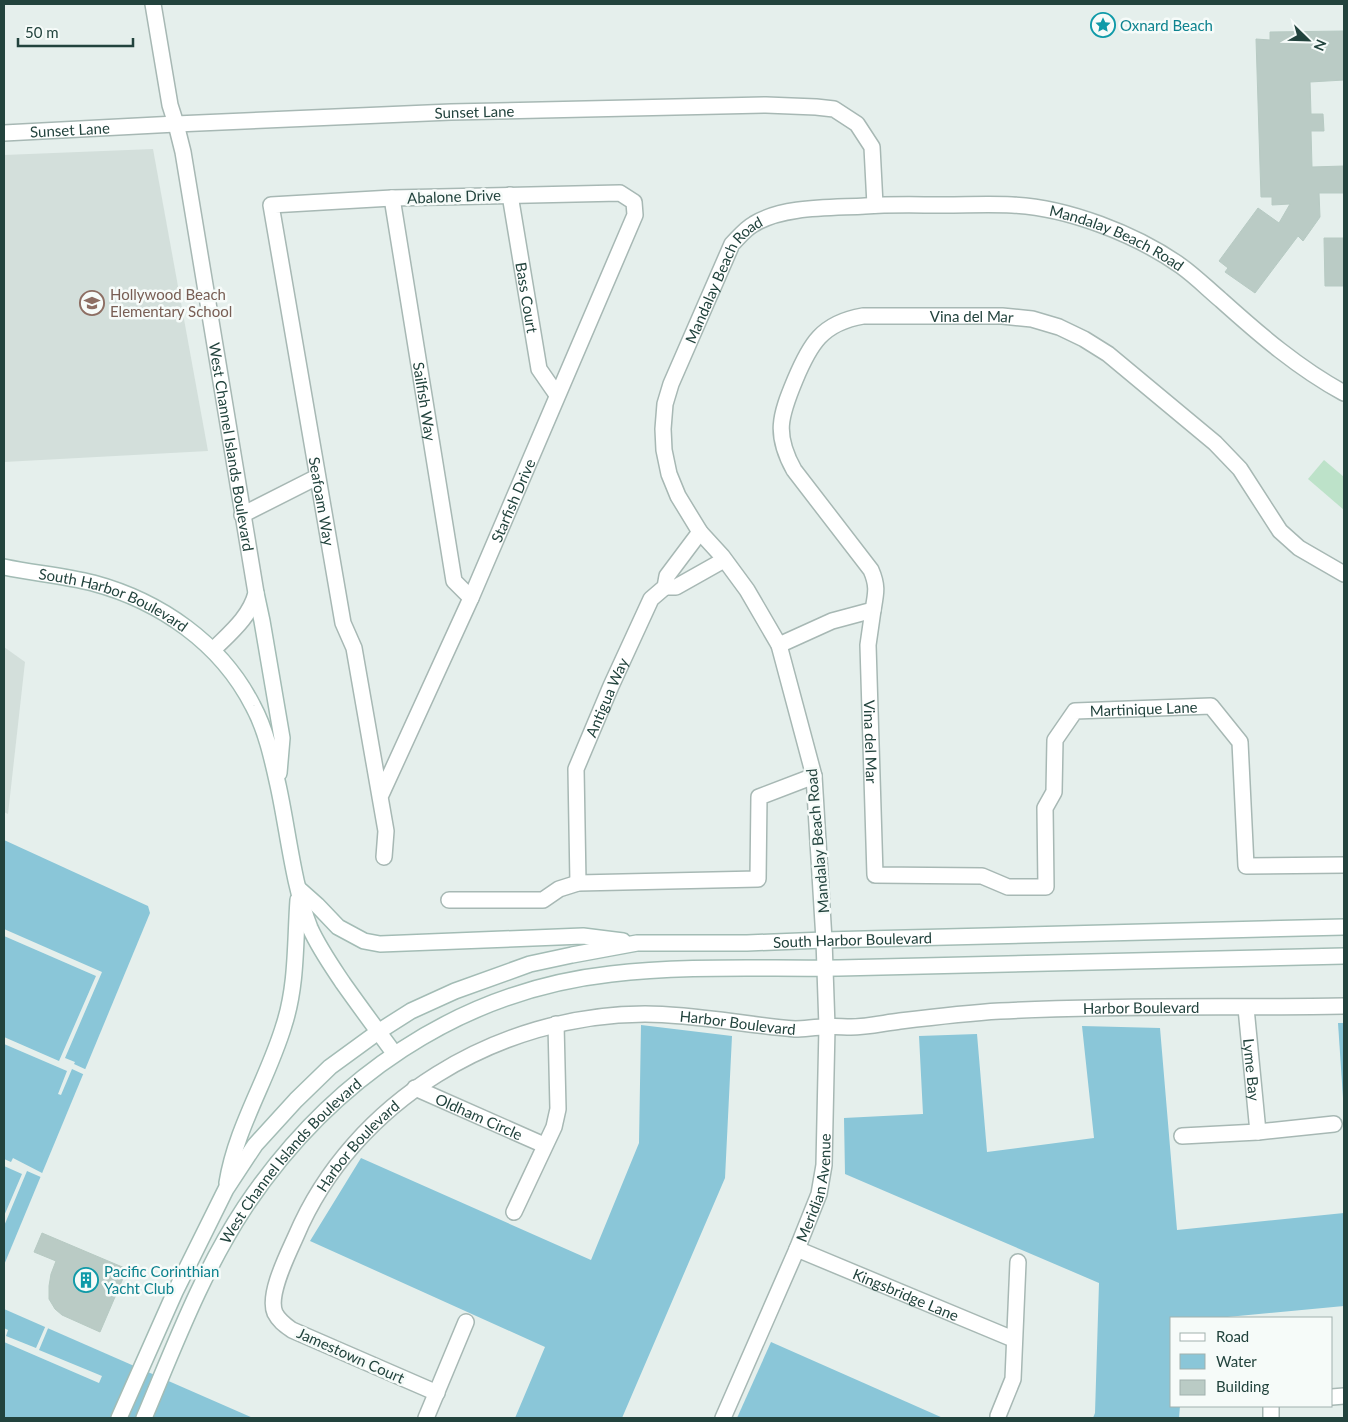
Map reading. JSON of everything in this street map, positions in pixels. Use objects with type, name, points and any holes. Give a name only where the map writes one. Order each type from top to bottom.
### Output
[{"type":"street","name":"West Channel Islands Boulevard","points":[[153,4],[170,105],[183,152],[242,515],[282,738],[278,786]]},
{"type":"street","name":"Sunset Lane","points":[[4,133],[451,112],[766,105],[816,107],[834,110],[857,124],[872,147],[875,205]]},
{"type":"street","name":"Abalone Drive","points":[[271,204],[392,198],[620,193],[634,202]]},
{"type":"street","name":"Bass Court","points":[[510,195],[539,369],[558,395]]},
{"type":"street","name":"Sailfish Way","points":[[392,198],[454,582],[472,598]]},
{"type":"street","name":"Starfish Drive","points":[[380,797],[472,598],[636,215],[634,202]]},
{"type":"street","name":"Seafoam Way","points":[[271,204],[343,623],[354,648],[386,831],[384,857]]},
{"type":"street","name":"Mandalay Beach Road","points":[[824,940],[814,776],[779,645],[747,590],[700,532],[678,496],[669,474],[664,450],[665,404],[671,384],[732,244],[742,232],[769,216],[786,212],[875,205],[1013,204],[1057,211],[1112,228],[1146,245],[1181,266],[1297,365],[1344,393]]},
{"type":"street","name":"Vina del Mar","points":[[875,875],[868,645],[877,590],[876,580],[871,570],[794,470],[786,456],[781,430],[783,408],[810,347],[819,336],[833,325],[849,318],[863,316],[1002,316],[1032,319],[1059,327],[1084,339],[1108,354],[1215,443],[1240,469],[1280,531],[1299,548],[1344,574]]},
{"type":"street","points":[[242,515],[317,477]]},
{"type":"street","name":"Antigua Way","points":[[578,883],[576,769],[651,598],[665,587],[667,576],[700,532]]},
{"type":"street","points":[[665,587],[676,587],[724,560]]},
{"type":"street","points":[[675,566],[686,581]]},
{"type":"street","name":"South Harbor Boulevard","points":[[4,568],[92,583],[125,593],[158,608],[213,650]]},
{"type":"street","points":[[213,650],[246,616],[253,604],[256,593]]},
{"type":"street","points":[[779,645],[832,621],[873,610]]},
{"type":"street","name":"West Channel Islands Boulevard","points":[[144,1418],[195,1300],[244,1209],[275,1166],[306,1129],[345,1092],[394,1053],[321,951],[310,927],[299,889],[268,741],[253,706],[233,673],[213,650]]},
{"type":"street","name":"Martinique Lane","points":[[875,875],[982,876],[1008,888],[1046,887],[1045,808],[1054,792],[1055,740],[1075,711],[1211,706],[1240,742],[1246,866],[1344,865]]},
{"type":"street","points":[[449,900],[543,900],[559,890],[578,883],[758,879],[759,797],[814,776]]},
{"type":"street","points":[[299,889],[338,927],[364,941],[380,944],[583,936],[637,943]]},
{"type":"street","points":[[226,1189],[230,1160],[246,1116],[271,1061],[285,1024],[293,987],[299,889]]},
{"type":"street","name":"South Harbor Boulevard","points":[[378,1032],[411,1011],[455,990],[494,976],[530,964],[637,943],[747,943],[1344,927]]},
{"type":"street","name":"Meridian Avenue","points":[[723,1418],[819,1194],[824,1165],[827,1027],[824,940]]},
{"type":"street","name":"South Harbor Boulevard","points":[[394,1053],[446,1023],[544,985],[622,973],[691,969],[825,968],[1344,956]]},
{"type":"street","name":"Harbor Boulevard","points":[[273,1309],[276,1283],[302,1221],[335,1166],[369,1128],[415,1088],[450,1067],[502,1042],[556,1024],[604,1016],[643,1014],[674,1015],[798,1029],[854,1027],[997,1011],[1344,1006]]},
{"type":"street","name":"Lyme Bay","points":[[1246,1008],[1258,1132]]},
{"type":"street","points":[[514,1212],[554,1127],[558,1109],[556,1024]]},
{"type":"street","name":"West Channel Islands Boulevard","points":[[119,1418],[175,1292],[226,1189],[255,1145],[296,1100],[330,1068],[378,1032]]},
{"type":"street","name":"Oldham Circle","points":[[415,1088],[544,1145]]},
{"type":"street","points":[[1182,1136],[1258,1132],[1334,1124]]},
{"type":"street","name":"Kingsbridge Lane","points":[[797,1249],[1013,1340]]},
{"type":"street","points":[[998,1416],[1013,1379],[1013,1340],[1018,1262]]},
{"type":"street","name":"Jamestown Court","points":[[273,1309],[280,1322],[292,1330],[437,1393]]},
{"type":"street","points":[[426,1418],[466,1322]]},
{"type":"shaded area","name":"Hollywood Beach Elementary School","points":[[153,149],[208,451],[4,462],[4,155]]},
{"type":"shaded area","points":[[4,647],[25,662],[8,814],[4,812]]},
{"type":"green space","points":[[1324,460],[1344,477],[1344,510],[1308,479]]},
{"type":"water","points":[[4,840],[148,906],[150,913],[4,1265]]},
{"type":"water","points":[[1338,1023],[1344,1023],[1344,1113]]},
{"type":"water","points":[[641,1025],[732,1036],[725,1178],[622,1418],[515,1418],[545,1347],[310,1241],[361,1158],[591,1260],[639,1143]]},
{"type":"water","points":[[1082,1026],[1160,1028],[1177,1230],[1344,1213],[1344,1306],[1228,1317],[1170,1317],[1170,1407],[1180,1407],[1179,1418],[1093,1418],[1095,1413],[1099,1283],[845,1174],[844,1118],[923,1114],[919,1036],[977,1034],[987,1152],[1094,1138]]},
{"type":"water","points":[[4,1309],[253,1418],[4,1418]]},
{"type":"water","points":[[771,1342],[943,1418],[737,1418]]},
{"type":"pier","points":[[4,929],[102,972],[65,1058],[87,1070],[85,1075],[72,1069],[61,1095],[58,1094],[67,1071],[4,1044],[4,1037],[59,1061],[96,976],[4,936]]},
{"type":"pier","points":[[13,1158],[44,1174],[43,1178],[27,1171],[4,1226],[4,1216],[22,1174],[4,1166],[4,1159],[11,1162]]},
{"type":"pier","points":[[46,1325],[49,1326],[39,1350],[102,1376],[99,1383],[4,1342],[4,1328],[8,1330],[6,1336],[36,1348]]},
{"type":"building","points":[[1344,31],[1344,80],[1310,82],[1311,114],[1323,114],[1324,131],[1311,131],[1312,167],[1344,166],[1344,193],[1319,193],[1320,217],[1303,241],[1298,236],[1255,293],[1225,272],[1228,268],[1219,261],[1258,208],[1279,223],[1290,204],[1272,205],[1272,197],[1261,197],[1256,39],[1270,40],[1270,32]]},
{"type":"building","points":[[1324,238],[1344,238],[1344,286],[1325,286]]},
{"type":"building","name":"Pacific Corinthian Yacht Club","points":[[42,1233],[127,1269],[100,1332],[62,1315],[55,1309],[49,1299],[51,1274],[56,1261],[34,1252]]},
{"type":"place","name":"Oxnard Beach","points":[[1103,25]]},
{"type":"place","name":"Hollywood Beach Elementary School","points":[[92,303]]},
{"type":"place","name":"Pacific Corinthian Yacht Club","points":[[86,1280]]}]
